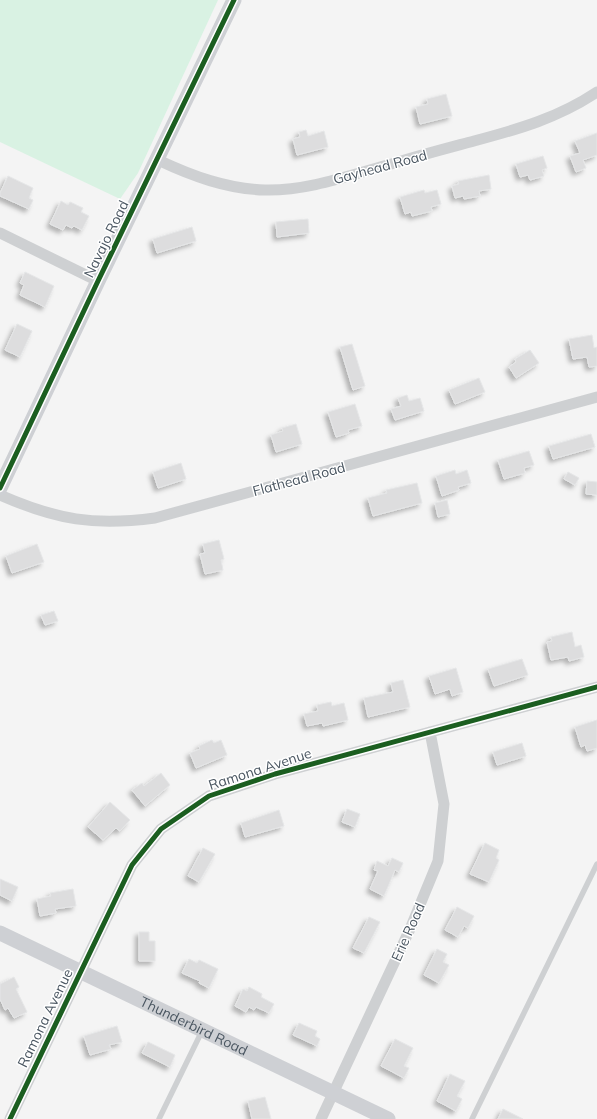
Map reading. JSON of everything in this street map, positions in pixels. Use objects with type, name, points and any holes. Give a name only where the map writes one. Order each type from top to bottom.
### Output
[{"type":"main road","name":"Navajo Road","points":[[0,488],[234,0]]},
{"type":"main road","name":"Thunderbird Road","points":[[0,933],[388,1119]]},
{"type":"street","name":"Gayhead Road","points":[[158,160],[184,172],[237,188],[266,190],[298,188],[333,180],[522,128],[578,105],[597,92]]},
{"type":"street","points":[[0,233],[98,281]]},
{"type":"street","name":"Flathead Road","points":[[0,495],[49,514],[87,521],[127,522],[155,518],[597,397]]},
{"type":"street","name":"Ramona Avenue","points":[[10,1119],[132,865],[161,829],[209,796],[275,774],[597,687]]},
{"type":"street","name":"Erie Road","points":[[321,1119],[410,929],[438,861],[444,804],[430,732]]},
{"type":"lane","points":[[472,1119],[597,864]]},
{"type":"lane","points":[[159,1119],[202,1030]]},
{"type":"green space","points":[[0,0],[218,0],[138,173],[120,199],[0,142]]},
{"type":"building","points":[[446,94],[452,116],[420,124],[416,107],[428,104],[427,99]]},
{"type":"building","points":[[306,130],[308,136],[324,131],[328,147],[297,155],[293,139],[300,137],[299,132]]},
{"type":"building","points":[[597,133],[597,155],[583,160],[586,168],[576,172],[570,156],[580,153],[575,141]]},
{"type":"building","points":[[543,156],[547,168],[542,170],[544,176],[530,180],[528,175],[520,177],[516,164]]},
{"type":"building","points":[[489,175],[491,189],[479,191],[480,196],[464,199],[463,196],[455,198],[452,186],[459,184],[458,181]]},
{"type":"building","points":[[8,176],[33,188],[29,198],[33,200],[29,209],[0,196]]},
{"type":"building","points":[[424,190],[425,193],[437,190],[441,204],[431,207],[432,211],[412,216],[411,212],[405,214],[400,197]]},
{"type":"building","points":[[61,201],[68,205],[70,202],[83,208],[81,212],[89,216],[82,230],[74,226],[72,228],[66,225],[63,230],[50,224]]},
{"type":"building","points":[[308,219],[309,233],[277,237],[276,222]]},
{"type":"building","points":[[192,227],[196,241],[157,253],[153,239]]},
{"type":"building","points":[[25,272],[54,286],[45,307],[20,295],[24,285],[20,283]]},
{"type":"building","points":[[17,324],[32,331],[20,357],[5,350]]},
{"type":"building","points":[[592,335],[594,348],[597,347],[597,366],[589,367],[587,357],[573,359],[569,339]]},
{"type":"building","points":[[352,344],[365,386],[353,390],[340,347]]},
{"type":"building","points":[[530,350],[539,363],[516,378],[509,367],[516,362],[515,359]]},
{"type":"building","points":[[479,378],[485,392],[455,404],[449,390]]},
{"type":"building","points":[[407,395],[409,401],[420,398],[424,411],[395,420],[391,409],[401,406],[398,398]]},
{"type":"building","points":[[355,404],[362,426],[348,430],[349,433],[336,437],[328,412]]},
{"type":"building","points":[[296,424],[302,444],[276,452],[271,435],[283,431],[282,428]]},
{"type":"building","points":[[591,434],[595,447],[553,459],[549,446]]},
{"type":"building","points":[[529,451],[534,465],[524,468],[525,473],[504,479],[498,460]]},
{"type":"building","points":[[181,463],[186,479],[158,488],[153,472]]},
{"type":"building","points":[[455,470],[456,474],[467,470],[471,483],[458,487],[459,490],[442,496],[436,476]]},
{"type":"building","points":[[568,472],[579,478],[575,485],[564,479]]},
{"type":"building","points":[[587,481],[597,482],[597,495],[586,494]]},
{"type":"building","points":[[417,483],[422,503],[373,516],[368,498],[387,493],[386,490]]},
{"type":"building","points":[[447,500],[450,514],[438,517],[435,503]]},
{"type":"building","points":[[219,540],[224,559],[221,560],[223,570],[205,574],[200,554],[205,553],[203,544]]},
{"type":"building","points":[[37,544],[44,562],[12,573],[6,556]]},
{"type":"building","points":[[54,611],[58,621],[45,625],[41,615]]},
{"type":"building","points":[[572,632],[575,647],[581,645],[584,657],[569,661],[568,657],[551,660],[547,642],[552,641],[551,637]]},
{"type":"building","points":[[522,659],[528,675],[494,686],[488,669]]},
{"type":"building","points":[[456,668],[463,692],[452,696],[450,689],[435,694],[429,676]]},
{"type":"building","points":[[403,680],[410,707],[368,717],[364,698],[393,692],[391,683]]},
{"type":"building","points":[[331,702],[332,706],[344,703],[348,720],[323,726],[322,723],[307,726],[304,714],[318,711],[317,705]]},
{"type":"building","points":[[597,720],[597,748],[587,751],[585,745],[581,747],[575,727]]},
{"type":"building","points":[[212,740],[214,743],[221,740],[227,755],[196,768],[190,753],[200,749],[199,746]]},
{"type":"building","points":[[522,743],[526,756],[497,765],[493,752]]},
{"type":"building","points":[[161,773],[170,785],[145,806],[132,790],[142,783],[144,786]]},
{"type":"building","points":[[110,802],[130,820],[120,831],[116,828],[103,840],[88,827]]},
{"type":"building","points":[[347,809],[360,814],[355,827],[342,822]]},
{"type":"building","points":[[279,810],[284,826],[245,837],[241,823]]},
{"type":"building","points":[[485,843],[499,850],[496,858],[499,860],[489,882],[470,874]]},
{"type":"building","points":[[203,848],[215,854],[199,882],[188,876]]},
{"type":"building","points":[[392,858],[403,863],[399,872],[395,870],[384,896],[370,889],[378,871],[374,870],[377,861],[388,866]]},
{"type":"building","points":[[0,879],[18,887],[12,901],[0,895]]},
{"type":"building","points":[[73,889],[76,906],[55,909],[56,913],[40,916],[37,899],[51,896],[50,893]]},
{"type":"building","points":[[457,907],[474,916],[468,928],[464,926],[458,937],[445,930]]},
{"type":"building","points":[[369,917],[380,922],[364,953],[353,948]]},
{"type":"building","points":[[139,932],[149,932],[149,941],[155,941],[155,961],[139,961]]},
{"type":"building","points":[[437,949],[447,954],[443,962],[449,965],[439,983],[424,975]]},
{"type":"building","points":[[189,959],[197,963],[199,960],[218,969],[209,988],[199,983],[200,981],[182,973]]},
{"type":"building","points":[[14,977],[19,987],[16,989],[27,1012],[14,1018],[8,1008],[5,1010],[0,999],[0,984]]},
{"type":"building","points":[[249,987],[262,994],[261,997],[274,1004],[269,1013],[256,1007],[254,1010],[249,1007],[246,1012],[235,1006],[243,989],[247,991]]},
{"type":"building","points":[[299,1023],[317,1031],[315,1036],[320,1039],[317,1046],[293,1035]]},
{"type":"building","points":[[117,1026],[122,1042],[109,1045],[111,1049],[90,1055],[84,1036]]},
{"type":"building","points":[[395,1039],[413,1048],[404,1066],[409,1068],[404,1078],[381,1066]]},
{"type":"building","points":[[148,1042],[175,1055],[170,1067],[142,1053]]},
{"type":"building","points":[[450,1074],[465,1081],[457,1096],[462,1099],[456,1111],[437,1101]]},
{"type":"building","points":[[265,1097],[271,1119],[252,1119],[248,1101]]},
{"type":"building","points":[[503,1109],[523,1119],[498,1119]]},
{"type":"cycle path","points":[[0,488],[234,0]]},
{"type":"cycle path","points":[[10,1119],[132,865],[161,829],[209,796],[275,774],[597,687]]}]
